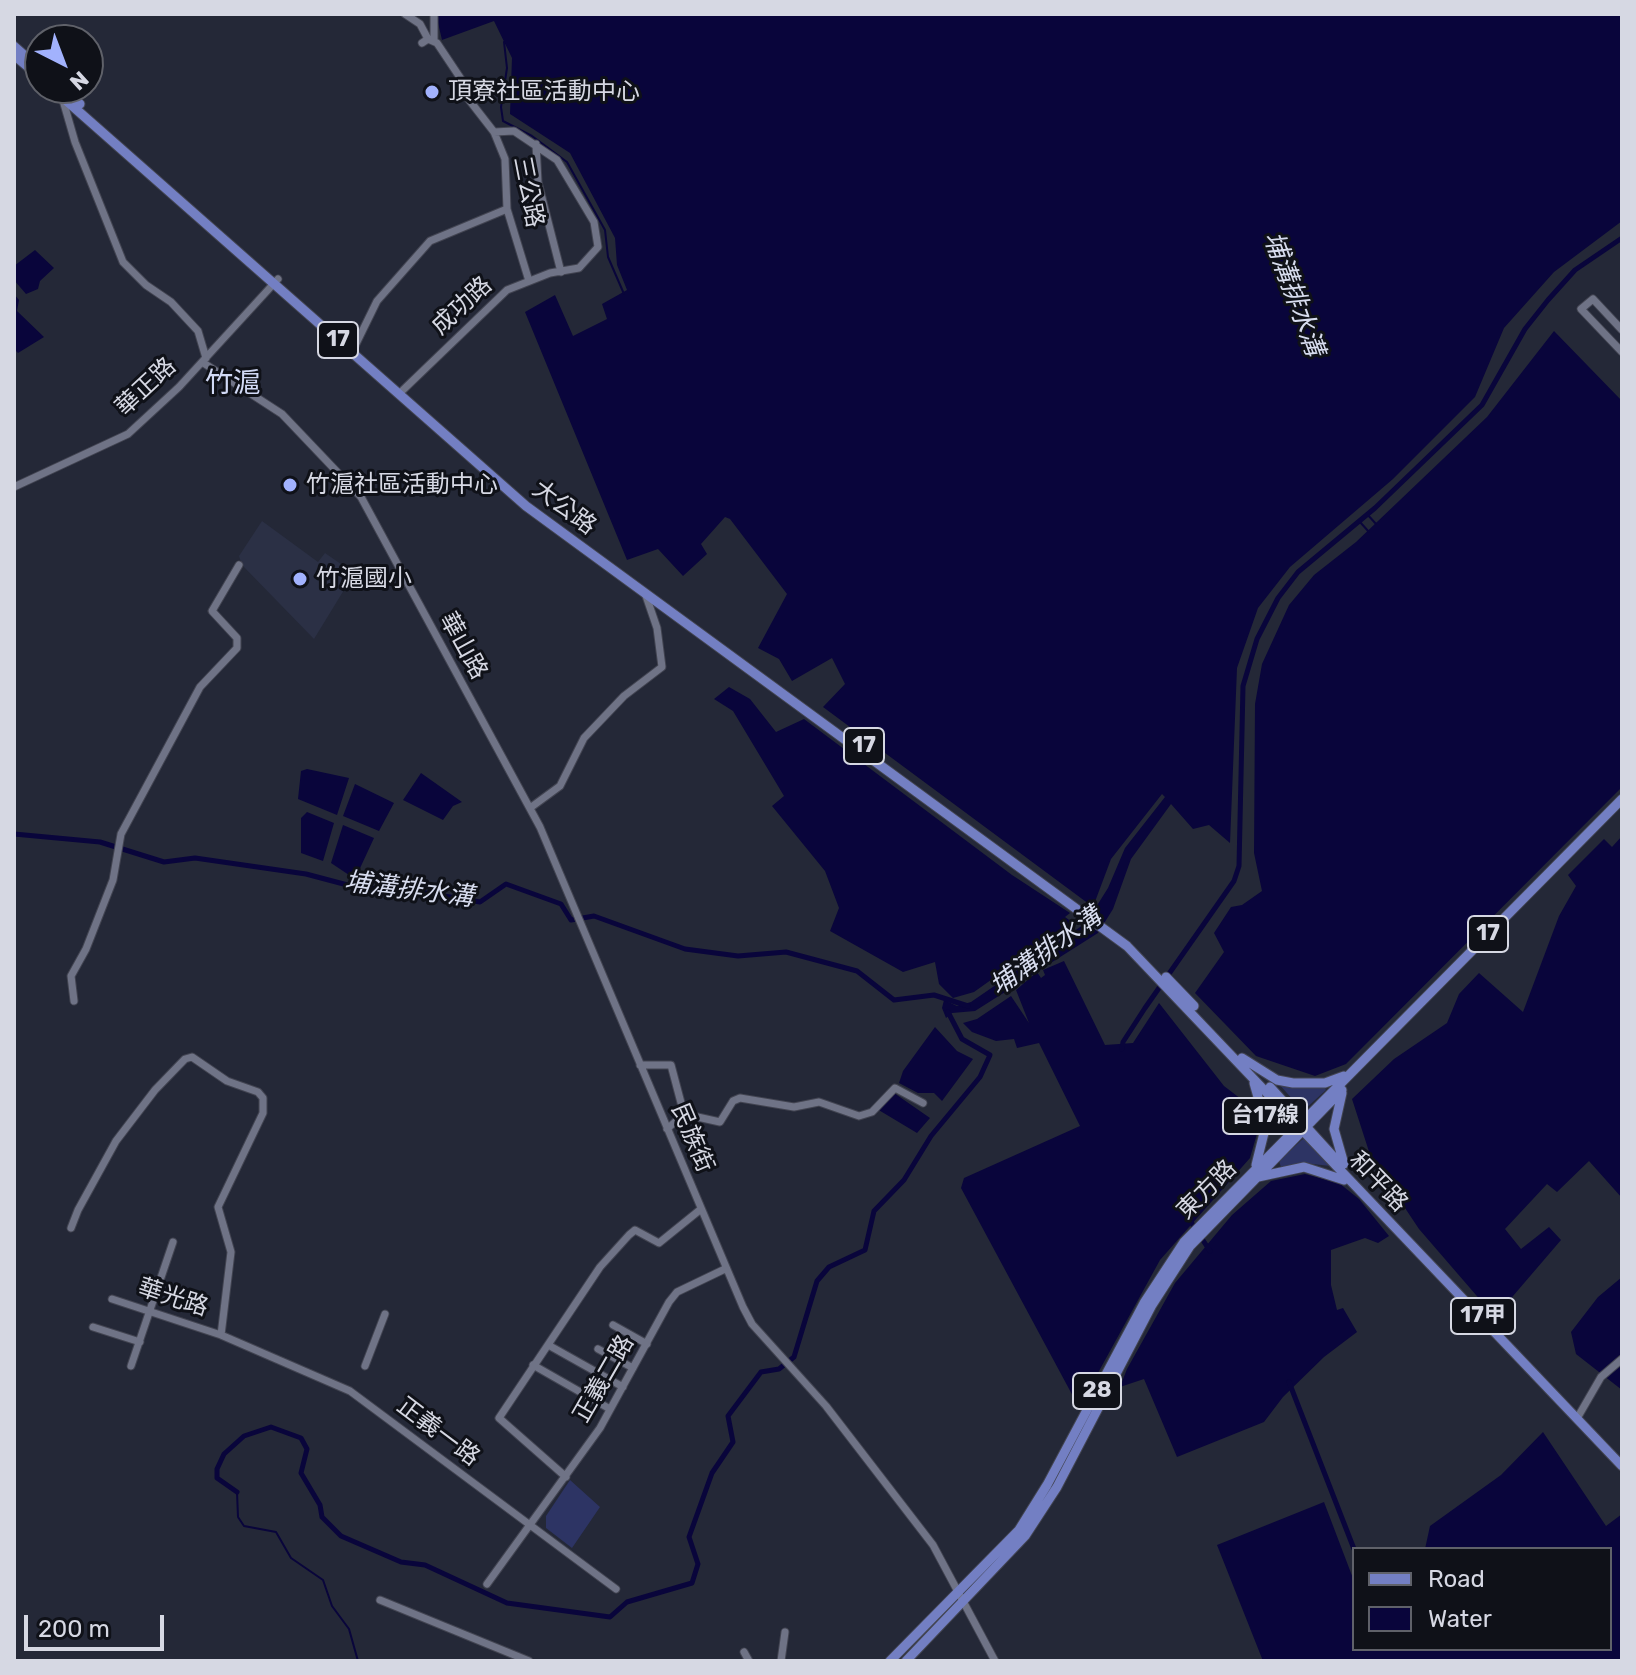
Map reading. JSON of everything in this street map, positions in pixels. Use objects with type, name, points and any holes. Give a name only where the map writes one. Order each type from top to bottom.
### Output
[{"type":"main road","name":"大公路","points":[[77,104],[354,350],[494,480],[1105,926]]},
{"type":"main road","name":"大公路","points":[[354,350],[519,494],[645,592],[806,707]]},
{"type":"main road","name":"東方路","points":[[1303,1126],[1354,1070],[1622,799]]},
{"type":"main road","name":"東方路","points":[[906,1661],[1008,1543],[1036,1504],[1144,1303],[1173,1257],[1622,806]]},
{"type":"main road","name":"和平路","points":[[1105,926],[1165,980],[1622,1466]]},
{"type":"main road","name":"台17線","points":[[1240,1059],[1277,1080],[1293,1083],[1325,1083],[1354,1070]]},
{"type":"main road","name":"台17線","points":[[1240,1059],[1255,1084],[1266,1125],[1254,1176]]},
{"type":"main road","points":[[1254,1176],[1304,1167],[1347,1176],[1334,1129],[1343,1088]]},
{"type":"main road","name":"和平路","points":[[1347,1176],[1622,1460]]},
{"type":"main road","name":"東方路","points":[[890,1661],[962,1596]]},
{"type":"street","name":"三公路","points":[[405,14],[420,24],[428,41],[465,85],[466,96],[494,132],[505,159],[507,209],[529,281]]},
{"type":"street","points":[[428,41],[434,14]]},
{"type":"street","points":[[66,104],[75,142],[123,262],[146,285],[171,302],[198,331],[204,360]]},
{"type":"street","points":[[494,132],[514,131],[536,144],[538,182],[561,272]]},
{"type":"street","name":"成功路","points":[[403,390],[507,290],[582,265],[598,247],[596,227],[573,183],[557,160],[536,144]]},
{"type":"street","points":[[354,350],[377,301],[430,241],[507,209]]},
{"type":"street","name":"華正路","points":[[14,487],[128,434],[204,360],[276,280]]},
{"type":"street","points":[[1622,330],[1593,299],[1581,309],[1622,352]]},
{"type":"street","name":"華山路","points":[[204,360],[282,414],[361,497],[530,808],[583,926]]},
{"type":"street","points":[[74,1001],[74,968],[86,949],[113,880],[121,834],[200,687],[237,648],[237,638],[212,611],[239,565]]},
{"type":"street","points":[[530,808],[560,786],[576,760],[580,744],[594,727],[624,696],[662,667],[657,628],[645,592]]},
{"type":"street","name":"民族街","points":[[583,926],[725,1269],[752,1324],[797,1371],[933,1545],[962,1596]]},
{"type":"street","points":[[71,1228],[116,1141],[176,1066],[192,1057],[227,1081],[258,1092],[263,1098],[263,1113],[218,1207],[231,1252],[221,1335]]},
{"type":"street","points":[[640,1065],[665,1062],[671,1065],[675,1093],[684,1114]]},
{"type":"street","points":[[684,1114],[720,1122],[733,1101],[740,1098],[794,1107],[819,1102],[859,1116],[872,1112],[895,1088],[923,1103]]},
{"type":"street","points":[[667,1129],[684,1114]]},
{"type":"street","points":[[566,1477],[499,1418],[600,1267],[635,1230],[659,1243],[701,1209]]},
{"type":"street","points":[[131,1366],[173,1242]]},
{"type":"street","name":"正義二路","points":[[487,1584],[566,1477],[610,1409],[677,1292],[725,1269]]},
{"type":"street","name":"華光路","points":[[112,1299],[221,1335]]},
{"type":"street","points":[[365,1366],[385,1314]]},
{"type":"street","points":[[613,1325],[647,1344]]},
{"type":"street","points":[[93,1327],[140,1342]]},
{"type":"street","name":"正義一路","points":[[221,1335],[350,1391],[616,1589]]},
{"type":"street","points":[[550,1346],[623,1387]]},
{"type":"street","points":[[598,1349],[633,1368]]},
{"type":"street","points":[[1579,1415],[1601,1377],[1622,1359]]},
{"type":"street","points":[[533,1365],[610,1409]]},
{"type":"street","points":[[962,1596],[995,1661]]},
{"type":"street","points":[[380,1600],[529,1661]]},
{"type":"street","points":[[781,1661],[785,1632]]},
{"type":"street","points":[[744,1652],[749,1661]]},
{"type":"shaded area","name":"竹滬國小","points":[[262,521],[318,562],[325,553],[351,571],[339,587],[344,590],[314,639],[242,565],[239,556]]},
{"type":"shaded area","points":[[1278,1083],[1324,1087],[1326,1090],[1303,1111]]},
{"type":"shaded area","points":[[1305,1137],[1331,1166],[1303,1163],[1281,1167],[1279,1161]]},
{"type":"shaded area","points":[[570,1480],[600,1507],[572,1548],[546,1528],[546,1516]]},
{"type":"water","points":[[436,14],[1622,14],[1622,221],[1554,272],[1504,328],[1475,397],[1393,479],[1290,567],[1258,608],[1237,668],[1230,843],[1209,825],[1193,829],[1171,804],[1131,859],[1113,909],[1098,933],[975,1011],[952,1013],[946,1018],[942,1008],[944,1000],[957,1006],[971,1002],[1086,923],[1108,888],[1125,848],[1165,797],[1162,794],[1111,859],[1093,907],[823,707],[845,684],[832,658],[792,681],[779,659],[758,648],[787,594],[730,519],[725,517],[701,544],[707,554],[683,576],[658,549],[627,560],[525,312],[555,295],[573,336],[607,319],[602,304],[627,290],[617,265],[615,238],[570,153],[510,114],[512,58],[494,21],[442,40]]},
{"type":"water","points":[[35,250],[54,268],[40,281],[38,289],[26,294],[14,280],[14,266]]},
{"type":"water","points":[[14,294],[19,300],[17,311],[44,337],[18,353],[14,349]]},
{"type":"water","points":[[1554,331],[1622,401],[1622,787],[1346,1064],[1315,1076],[1256,1056],[1195,993],[1224,952],[1214,933],[1231,907],[1242,905],[1262,891],[1254,853],[1255,704],[1262,664],[1289,605],[1314,575],[1356,542],[1487,417]]},
{"type":"water","points":[[729,687],[750,699],[776,732],[804,719],[1012,875],[1070,913],[1065,917],[1072,922],[974,992],[953,998],[939,984],[935,962],[903,972],[830,931],[839,908],[825,871],[772,806],[784,796],[733,711],[714,699]]},
{"type":"water","points":[[307,769],[349,778],[337,815],[298,799],[301,771]]},
{"type":"water","points":[[421,773],[462,802],[453,806],[443,820],[403,800]]},
{"type":"water","points":[[355,784],[394,803],[379,831],[343,816]]},
{"type":"water","points":[[307,812],[334,823],[323,861],[301,853],[301,818]]},
{"type":"water","points":[[343,825],[374,838],[355,879],[331,863]]},
{"type":"water","points":[[1622,836],[1622,1198],[1589,1161],[1557,1192],[1547,1184],[1505,1229],[1521,1249],[1549,1227],[1561,1240],[1495,1317],[1419,1229],[1377,1166],[1374,1167],[1352,1099],[1394,1059],[1447,1023],[1459,994],[1479,973],[1523,1012],[1559,916],[1576,886],[1568,875],[1604,839],[1612,847]]},
{"type":"water","points":[[1064,961],[1105,1045],[1133,1043],[1159,1003],[1224,1086],[1258,1112],[1258,1130],[1250,1158],[1160,1260],[1082,1402],[1075,1400],[961,1188],[964,1178],[1080,1126],[1039,1043],[1017,1048],[1014,1039],[996,1041],[972,1032],[963,1023],[977,1019],[1011,996],[1029,1023],[1016,990],[1037,972],[1041,978],[1045,975],[1043,970]]},
{"type":"water","points":[[935,1027],[957,1051],[973,1059],[942,1101],[934,1093],[918,1093],[899,1083],[903,1071]]},
{"type":"water","points":[[894,1093],[930,1118],[917,1133],[877,1109]]},
{"type":"water","points":[[1305,1174],[1339,1183],[1359,1199],[1389,1236],[1378,1243],[1365,1238],[1331,1250],[1331,1285],[1337,1310],[1343,1308],[1357,1332],[1324,1357],[1283,1397],[1264,1422],[1177,1457],[1144,1379],[1120,1387],[1127,1369],[1175,1283],[1232,1215],[1271,1181]]},
{"type":"water","points":[[1622,1277],[1622,1390],[1576,1354],[1571,1332],[1598,1297]]},
{"type":"water","points":[[1543,1432],[1606,1526],[1622,1514],[1622,1661],[1263,1661],[1217,1545],[1324,1502],[1352,1576],[1352,1651],[1612,1651],[1612,1547],[1425,1547],[1430,1526],[1501,1475]]},
{"type":"waterway","points":[[504,42],[507,68],[501,107],[503,121],[532,136],[567,162],[605,230],[608,257],[624,294]]},
{"type":"waterway","points":[[1122,1049],[1123,1042],[1145,1008],[1234,881],[1239,866],[1243,686],[1257,639],[1278,598],[1298,572],[1375,508],[1482,405],[1525,329],[1548,300],[1575,270],[1622,238]]},
{"type":"waterway","points":[[1367,514],[1376,524]]},
{"type":"waterway","points":[[1360,522],[1369,532]]},
{"type":"waterway","name":"埔溝排水溝","points":[[14,834],[100,842],[164,862],[195,858],[306,874],[355,887],[426,893],[480,902],[506,884],[561,904],[571,920],[594,916],[685,949],[738,956],[786,952],[857,971],[894,1000],[934,995],[968,1006]]},
{"type":"waterway","points":[[237,1492],[217,1478],[217,1469],[224,1454],[244,1436],[271,1427],[301,1438],[307,1449],[301,1473],[320,1505],[322,1517],[341,1536],[401,1562],[425,1565],[507,1603],[610,1617],[627,1602],[692,1583],[698,1564],[689,1537],[712,1473],[733,1442],[728,1416],[761,1372],[779,1369],[794,1357],[817,1281],[829,1267],[865,1250],[874,1211],[904,1180],[931,1136],[980,1077],[990,1055],[962,1039],[948,1012]]},
{"type":"waterway","points":[[1189,1219],[1210,1251]]},
{"type":"waterway","points":[[1289,1382],[1353,1547]]},
{"type":"waterway","points":[[237,1492],[238,1517],[244,1526],[276,1532],[291,1558],[323,1580],[332,1606],[349,1629],[358,1661]]},
{"type":"place","name":"頂寮社區活動中心","points":[[432,92]]},
{"type":"place","name":"竹滬社區活動中心","points":[[290,485]]},
{"type":"place","name":"竹滬國小","points":[[300,579]]},
{"type":"district","name":"竹滬","points":[[233,384]]}]
